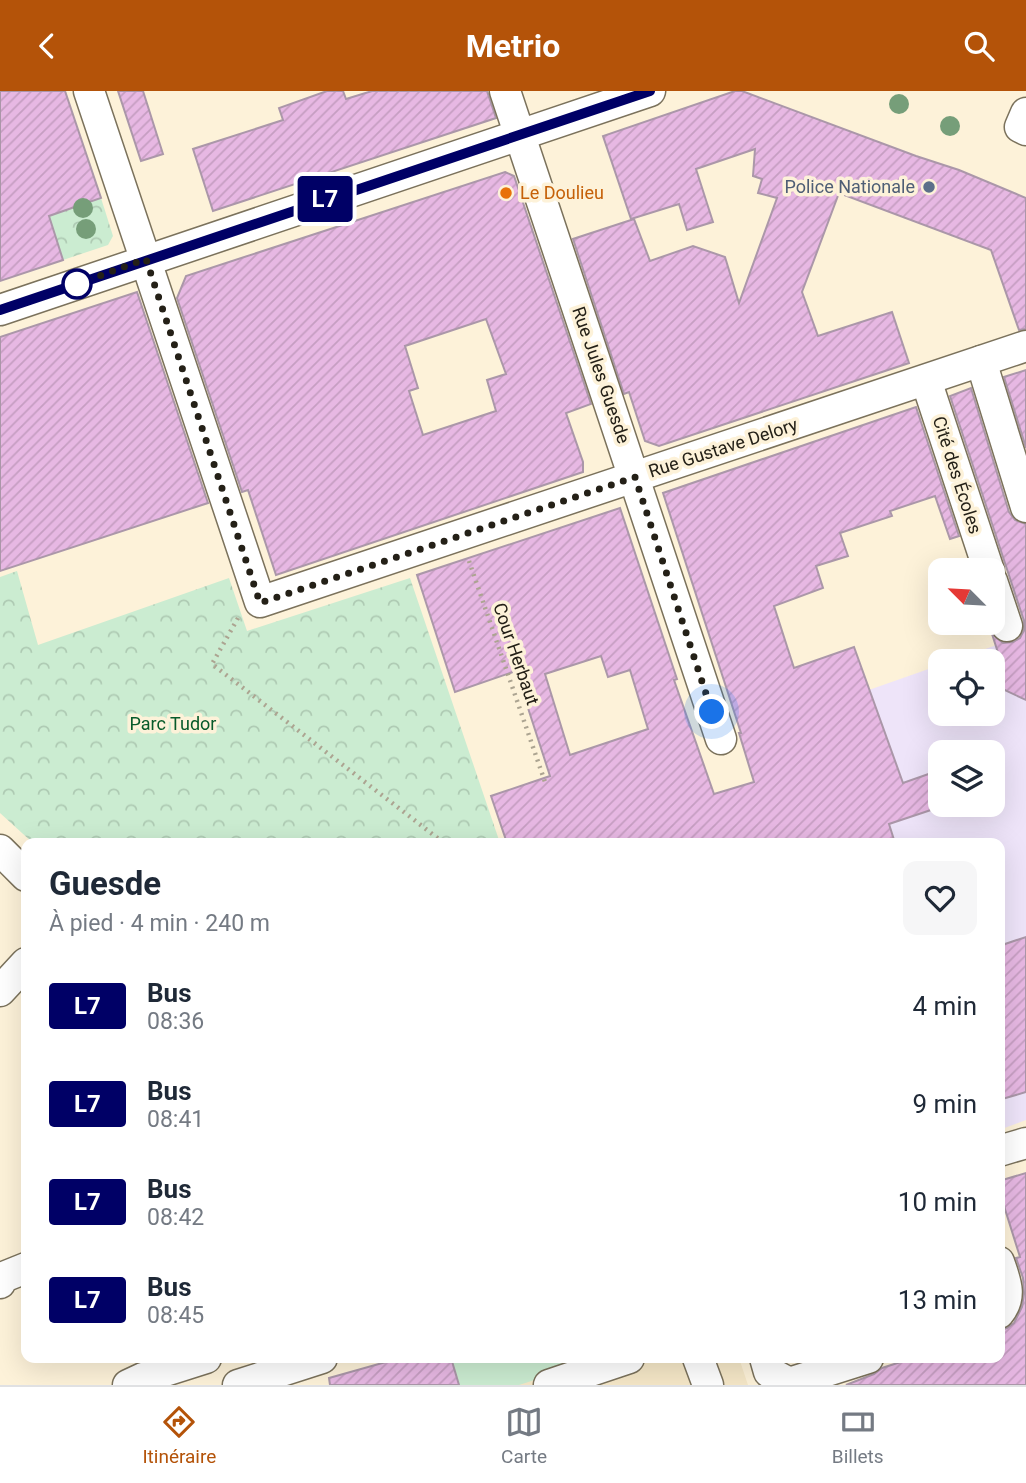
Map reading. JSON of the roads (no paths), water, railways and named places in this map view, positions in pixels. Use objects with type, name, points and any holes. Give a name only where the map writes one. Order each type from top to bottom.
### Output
[{"type":"street","points":[[89,91],[146,259]]},
{"type":"street","name":"Rue Jules Guesde","points":[[505,91],[721,739]]},
{"type":"street","points":[[0,310],[650,91]]},
{"type":"street","points":[[1026,113],[1020,128],[1026,130]]},
{"type":"street","name":"Rue Gustave Delory","points":[[146,259],[250,608],[1026,346]]},
{"type":"street","points":[[981,361],[1026,507]]},
{"type":"street","name":"Cité des Écoles","points":[[926,380],[985,558]]},
{"type":"street","points":[[1005,620],[1007,626]]},
{"type":"street","points":[[0,850],[21,871]]},
{"type":"street","points":[[0,991],[21,968]]},
{"type":"street","points":[[1005,1149],[1026,1143]]},
{"type":"street","points":[[0,1283],[1,1278],[21,1270]]},
{"type":"street","points":[[1005,1281],[1008,1290],[1005,1304]]},
{"type":"street","points":[[128,1385],[190,1363]]},
{"type":"street","points":[[238,1385],[306,1363]]},
{"type":"street","points":[[549,1385],[614,1363]]},
{"type":"street","points":[[700,1363],[708,1385]]},
{"type":"street","points":[[766,1363],[769,1372],[789,1383],[852,1363]]},
{"type":"place","name":"Police Nationale","points":[[929,187]]},
{"type":"place","name":"Le Doulieu","points":[[506,193]]},
{"type":"park label","name":"Parc Tudor","points":[[173,724]]}]
